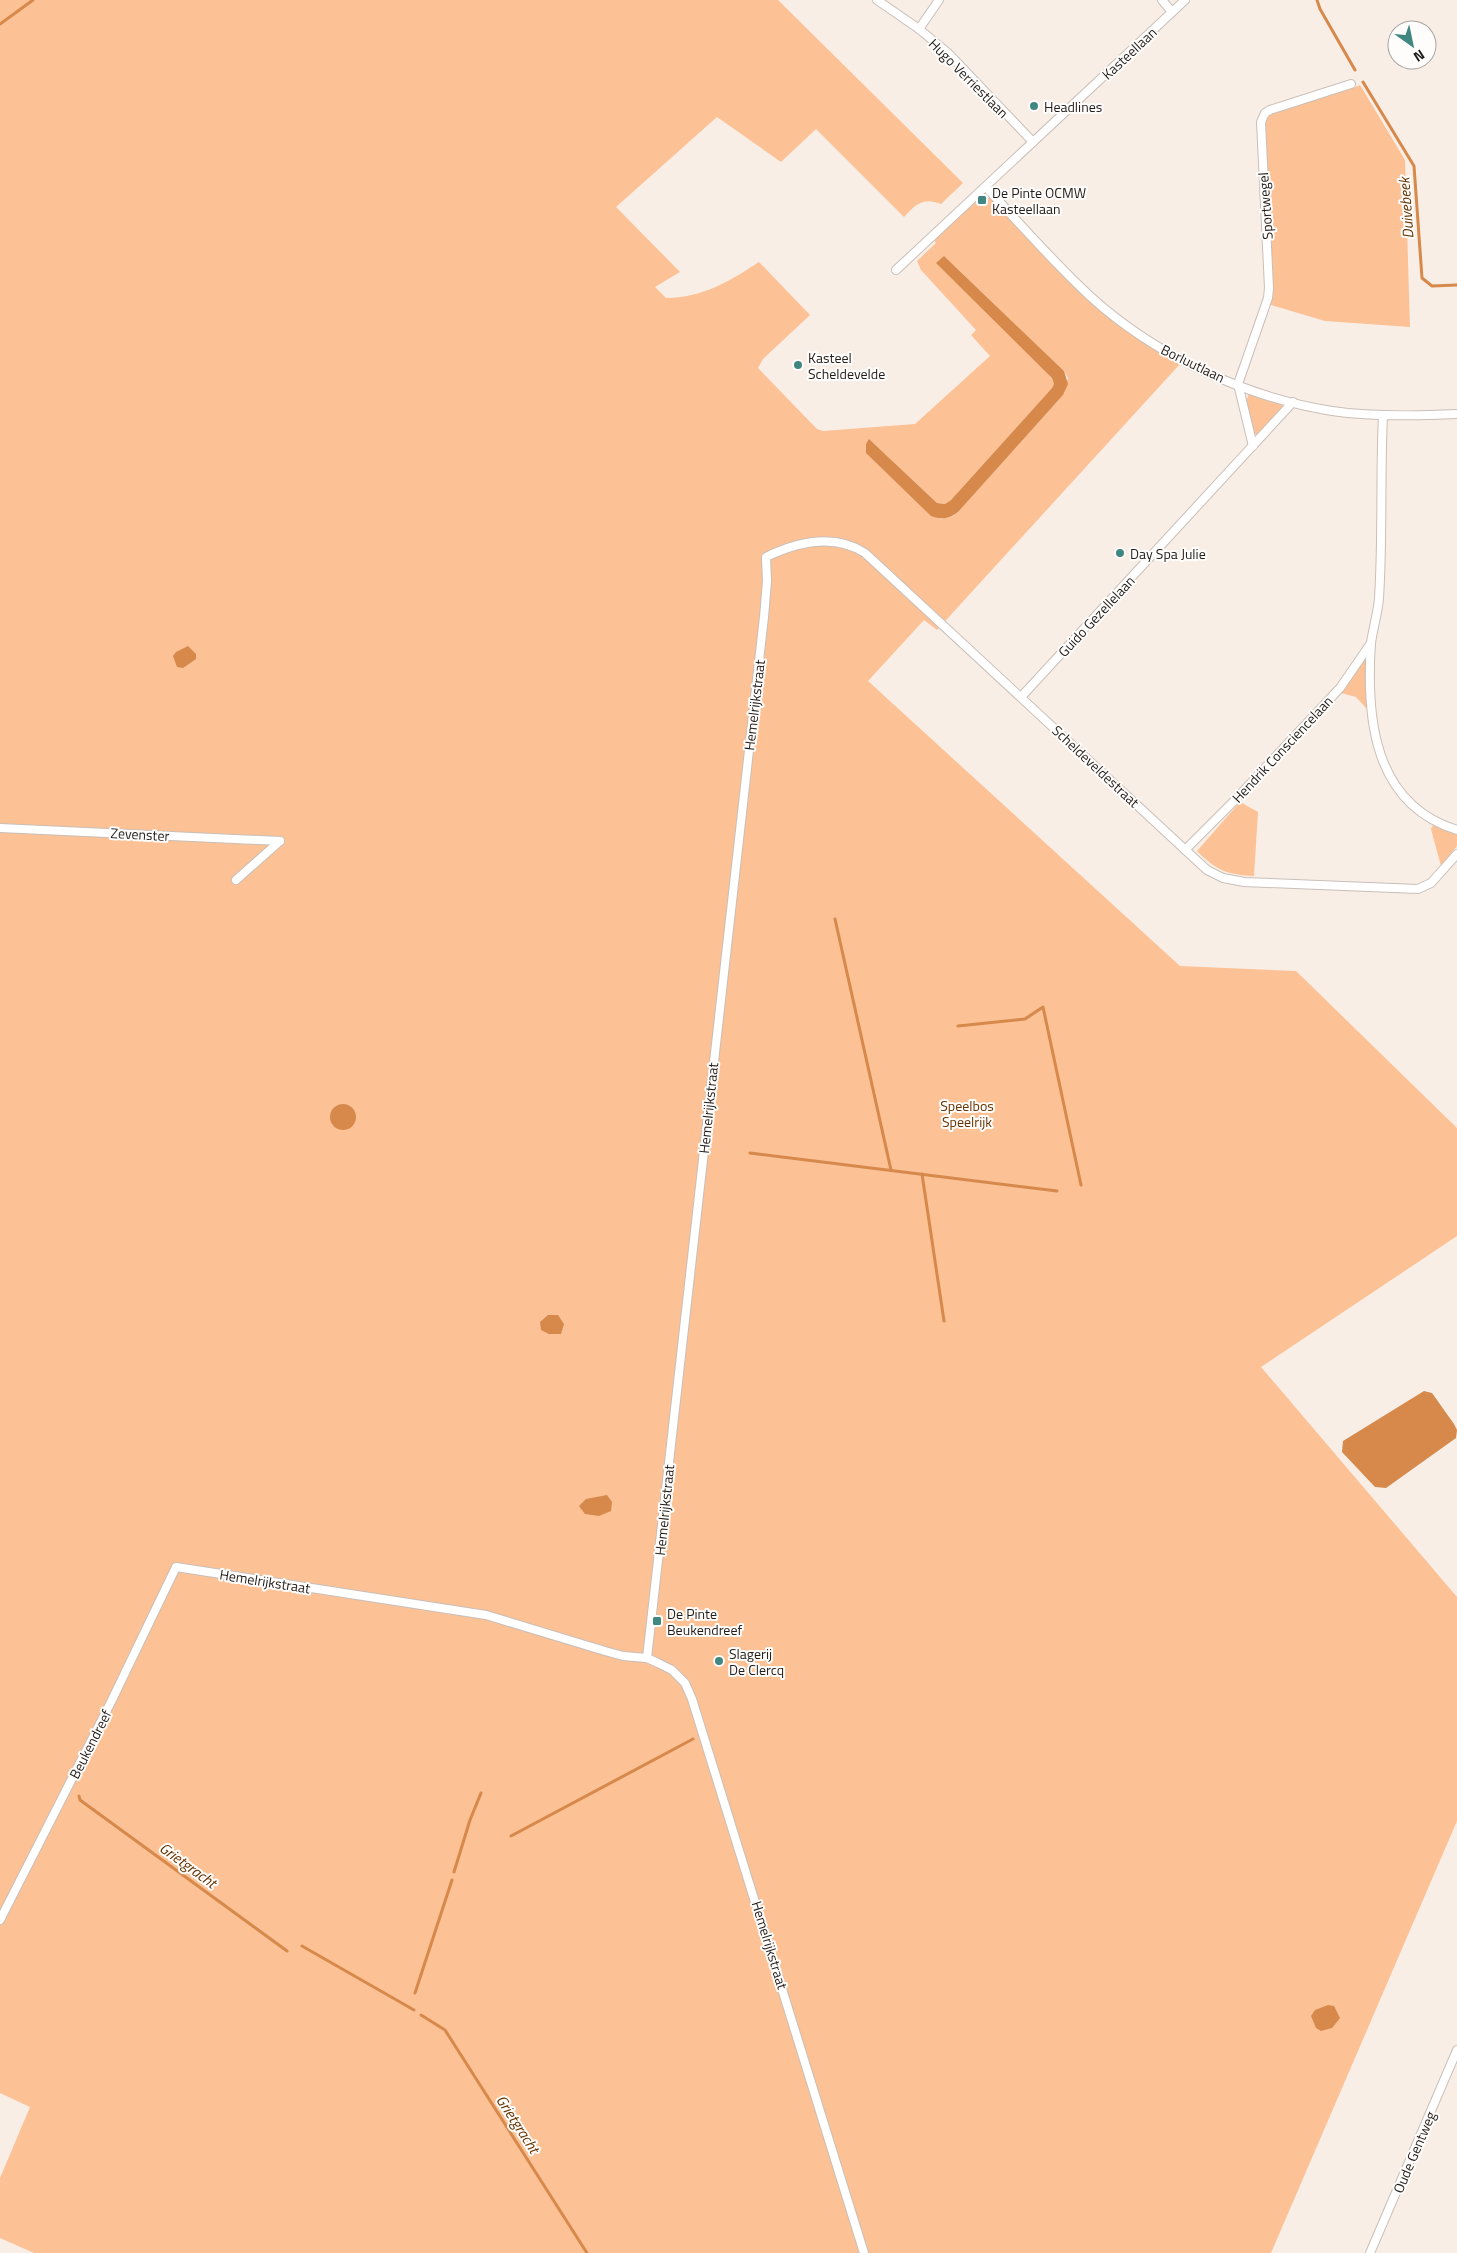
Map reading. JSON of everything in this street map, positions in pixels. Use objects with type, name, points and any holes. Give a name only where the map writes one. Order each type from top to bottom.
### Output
[{"type":"street","name":"Hugo Verriestlaan","points":[[877,0],[948,53],[1033,142]]},
{"type":"street","points":[[919,30],[939,0]]},
{"type":"street","points":[[1162,0],[1172,12]]},
{"type":"street","name":"Kasteellaan","points":[[896,270],[1185,0]]},
{"type":"street","name":"Sportwegel","points":[[1238,384],[1268,298],[1269,288],[1260,129],[1262,117],[1270,110],[1350,84]]},
{"type":"street","name":"Borluutlaan","points":[[986,187],[1066,273],[1100,304],[1158,346],[1194,366],[1238,384],[1293,402],[1332,411],[1383,415],[1457,414]]},
{"type":"street","points":[[1238,384],[1253,446]]},
{"type":"street","name":"Guido Gezellelaan","points":[[1021,697],[1293,402]]},
{"type":"street","name":"Hendrik Consciencelaan","points":[[1383,415],[1379,600],[1371,642],[1371,714],[1374,739],[1382,763],[1399,790],[1420,811],[1457,830]]},
{"type":"street","name":"Scheldeveldestraat","points":[[766,557],[800,544],[815,542],[837,542],[856,547],[872,559],[1207,870],[1224,878],[1244,882],[1418,889],[1431,883],[1457,854]]},
{"type":"street","name":"Hemelrijkstraat","points":[[647,1658],[764,617],[767,581],[766,557]]},
{"type":"street","name":"Hendrik Consciencelaan","points":[[1185,850],[1235,800],[1340,688],[1371,642]]},
{"type":"street","name":"Zevenster","points":[[0,828],[280,841],[236,880]]},
{"type":"street","name":"Hemelrijkstraat","points":[[176,1568],[486,1615],[623,1656],[647,1658],[672,1670],[685,1683],[692,1699],[864,2253]]},
{"type":"street","name":"Beukendreef","points":[[0,1920],[112,1702],[176,1568]]},
{"type":"street","name":"Oude Gentweg","points":[[1370,2253],[1457,2050]]},
{"type":"green space","name":"Speelbos Speelrijk","points":[[0,0],[778,0],[963,183],[941,204],[929,201],[920,203],[912,208],[904,217],[816,129],[781,162],[717,117],[616,207],[680,272],[655,287],[666,298],[704,292],[737,276],[759,262],[810,315],[763,359],[758,368],[817,429],[823,431],[915,424],[990,356],[971,335],[976,330],[921,270],[917,261],[936,243],[934,240],[979,199],[990,198],[1093,305],[1128,331],[1180,364],[937,630],[924,620],[868,681],[1180,966],[1296,971],[1457,1128],[1457,1236],[1261,1367],[1457,1597],[1457,1821],[1271,2253],[34,2253],[0,2238],[0,2178],[30,2107],[0,2093]],"holes":[[[944,256],[1064,371],[1068,378],[1063,395],[953,516],[940,519],[869,439],[937,503],[945,504],[951,500],[1054,384],[1052,378]]]},
{"type":"green space","points":[[1360,85],[1405,160],[1410,327],[1325,321],[1271,305],[1265,118],[1272,113],[1295,104],[1338,93]]},
{"type":"green space","points":[[1249,394],[1282,405],[1282,408],[1258,435],[1253,433],[1246,401]]},
{"type":"green space","points":[[1364,658],[1368,660],[1367,709],[1356,697],[1341,693]]},
{"type":"green space","points":[[1240,802],[1258,812],[1254,876],[1229,873],[1222,870],[1210,863],[1197,851]]},
{"type":"green space","points":[[1433,825],[1457,835],[1457,846],[1441,866],[1431,829]]},
{"type":"shaded area","points":[[944,256],[1064,371],[1068,384],[1063,395],[959,511],[952,516],[939,518],[931,516],[866,453],[866,444],[869,439],[937,503],[945,504],[951,500],[1054,384],[1052,378],[936,263]]},
{"type":"shaded area","points":[[188,646],[196,654],[196,659],[183,668],[177,667],[173,656],[176,652]]},
{"type":"shaded area","points":[[343,1104],[352,1108],[356,1117],[352,1126],[343,1130],[334,1126],[330,1117],[334,1108]]},
{"type":"shaded area","points":[[548,1315],[558,1315],[564,1324],[561,1334],[549,1334],[541,1330],[540,1322]]},
{"type":"shaded area","points":[[1424,1391],[1432,1393],[1454,1424],[1457,1430],[1456,1438],[1386,1488],[1375,1487],[1342,1452],[1343,1441]]},
{"type":"shaded area","points":[[607,1495],[612,1502],[611,1511],[599,1516],[585,1514],[579,1506],[586,1499]]},
{"type":"shaded area","points":[[1328,2005],[1334,2006],[1340,2018],[1332,2028],[1321,2031],[1316,2028],[1311,2016],[1315,2010]]},
{"type":"waterway","points":[[0,24],[33,0]]},
{"type":"waterway","name":"Duivebeek","points":[[1317,0],[1320,9],[1355,70]]},
{"type":"waterway","name":"Duivebeek","points":[[1363,82],[1414,166],[1422,278],[1432,286],[1457,285]]},
{"type":"waterway","points":[[835,919],[891,1170]]},
{"type":"waterway","points":[[958,1026],[1025,1019],[1043,1007],[1081,1185]]},
{"type":"waterway","points":[[750,1153],[1057,1191]]},
{"type":"waterway","points":[[922,1174],[944,1321]]},
{"type":"waterway","points":[[511,1836],[693,1739]]},
{"type":"waterway","points":[[454,1872],[470,1820],[481,1793]]},
{"type":"waterway","name":"Grietgracht","points":[[79,1796],[80,1800],[287,1951]]},
{"type":"waterway","points":[[415,1993],[452,1880]]},
{"type":"waterway","name":"Grietgracht","points":[[302,1946],[414,2010]]},
{"type":"waterway","name":"Grietgracht","points":[[421,2015],[445,2030],[587,2253]]},
{"type":"place","name":"Headlines","points":[[1034,106]]},
{"type":"place","name":"De Pinte OCMW Kasteellaan","points":[[982,200]]},
{"type":"place","name":"Kasteel Scheldevelde","points":[[798,365]]},
{"type":"place","name":"Day Spa Julie","points":[[1120,553]]},
{"type":"place","name":"De Pinte Beukendreef","points":[[657,1621]]},
{"type":"place","name":"Slagerij De Clercq","points":[[719,1661]]}]
